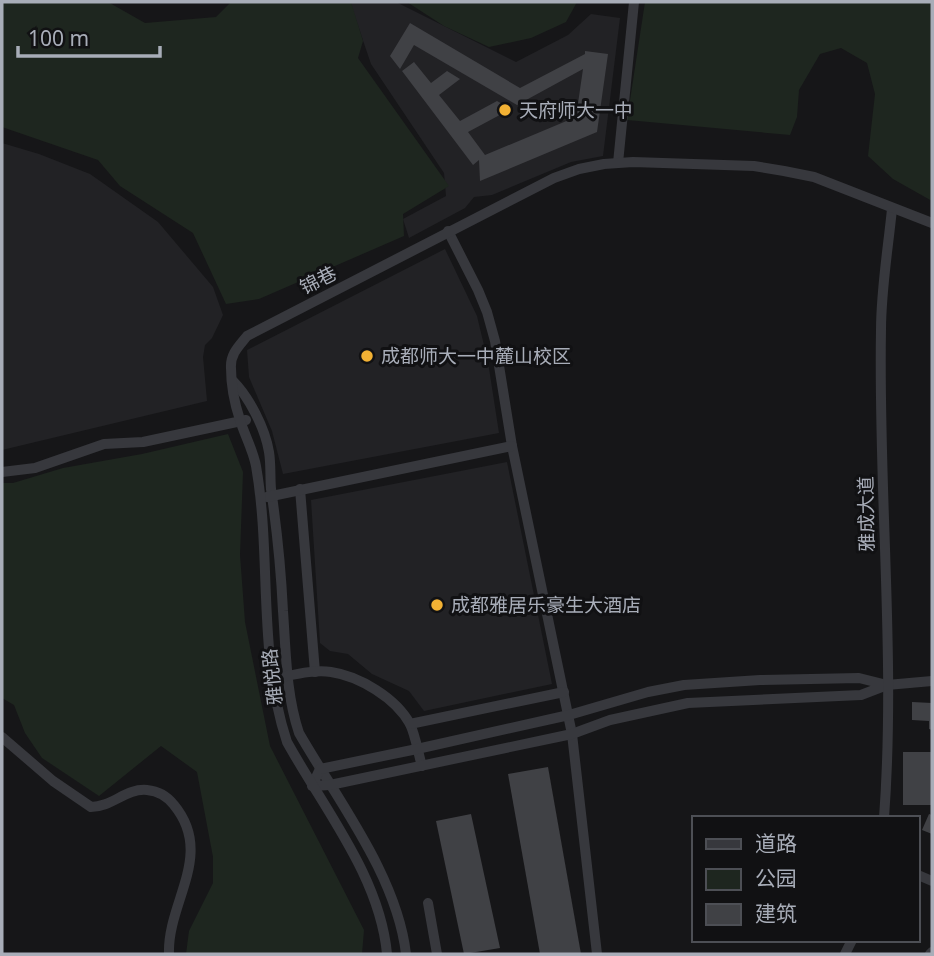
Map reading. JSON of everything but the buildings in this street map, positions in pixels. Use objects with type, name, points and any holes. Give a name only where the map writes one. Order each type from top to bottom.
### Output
[{"type":"street","points":[[618,163],[634,2]]},
{"type":"street","name":"锦巷","points":[[232,380],[231,358],[247,336],[448,231],[554,178],[579,169],[618,163],[754,166],[814,177],[932,223]]},
{"type":"street","name":"雅成大道","points":[[884,816],[887,685],[881,328],[892,209]]},
{"type":"street","points":[[448,231],[487,312],[495,341],[512,446],[569,715],[597,954]]},
{"type":"street","points":[[232,380],[240,420],[256,464],[272,679],[281,722],[287,742],[365,876],[384,929],[387,954]]},
{"type":"street","name":"雅悦路","points":[[232,380],[242,389],[269,452],[279,544],[288,677],[294,717],[299,733],[380,870],[397,908],[406,954]]},
{"type":"street","points":[[2,472],[35,468],[104,444],[162,439],[240,420],[257,420]]},
{"type":"street","points":[[260,499],[512,446]]},
{"type":"street","points":[[300,489],[315,672]]},
{"type":"street","points":[[272,679],[329,671],[379,692],[410,724],[422,766]]},
{"type":"street","points":[[312,786],[320,769],[569,715],[648,692],[719,682],[859,678],[887,685]]},
{"type":"street","points":[[312,786],[330,785],[572,734],[610,720],[688,703],[861,695],[887,685],[932,681]]},
{"type":"street","points":[[410,724],[564,692]]},
{"type":"street","points":[[2,737],[72,796],[91,807],[106,806],[129,792],[148,790],[165,797],[181,814],[189,830],[189,873],[171,929],[169,954]]},
{"type":"street","points":[[428,902],[437,954]]},
{"type":"shaded area","name":"天府师大一中","points":[[350,2],[396,2],[516,62],[568,35],[591,14],[620,18],[603,156],[571,162],[492,195],[474,197],[465,208],[409,238],[403,219],[446,196],[444,173],[371,64]]},
{"type":"shaded area","points":[[2,143],[90,174],[158,222],[213,287],[223,315],[212,338],[205,345],[203,357],[207,401],[2,450]]},
{"type":"shaded area","name":"成都师大一中麓山校区","points":[[445,249],[477,316],[488,362],[499,433],[283,474],[272,431],[249,377],[247,350]]},
{"type":"shaded area","points":[[507,462],[552,684],[424,711],[409,691],[372,674],[348,654],[330,651],[320,643],[311,500]]},
{"type":"green space","points":[[2,2],[108,2],[145,23],[216,17],[231,2],[351,2],[363,41],[358,58],[449,186],[403,214],[404,236],[259,299],[226,304],[193,233],[120,186],[98,160],[2,127]]},
{"type":"green space","points":[[407,2],[577,2],[566,22],[531,38],[489,47],[444,26]]},
{"type":"green space","points":[[645,2],[932,2],[932,201],[893,179],[868,156],[875,94],[867,63],[841,48],[820,54],[799,90],[797,117],[790,135],[627,120]]},
{"type":"green space","points":[[228,434],[243,472],[240,555],[245,622],[270,746],[364,930],[362,954],[186,954],[189,931],[213,883],[213,857],[197,772],[161,746],[99,796],[42,758],[25,733],[14,705],[2,698],[2,483],[13,483],[63,468],[142,454]]},
{"type":"place","name":"天府师大一中","points":[[505,110]]},
{"type":"place","name":"成都师大一中麓山校区","points":[[367,356]]},
{"type":"place","name":"成都雅居乐豪生大酒店","points":[[437,605]]}]
